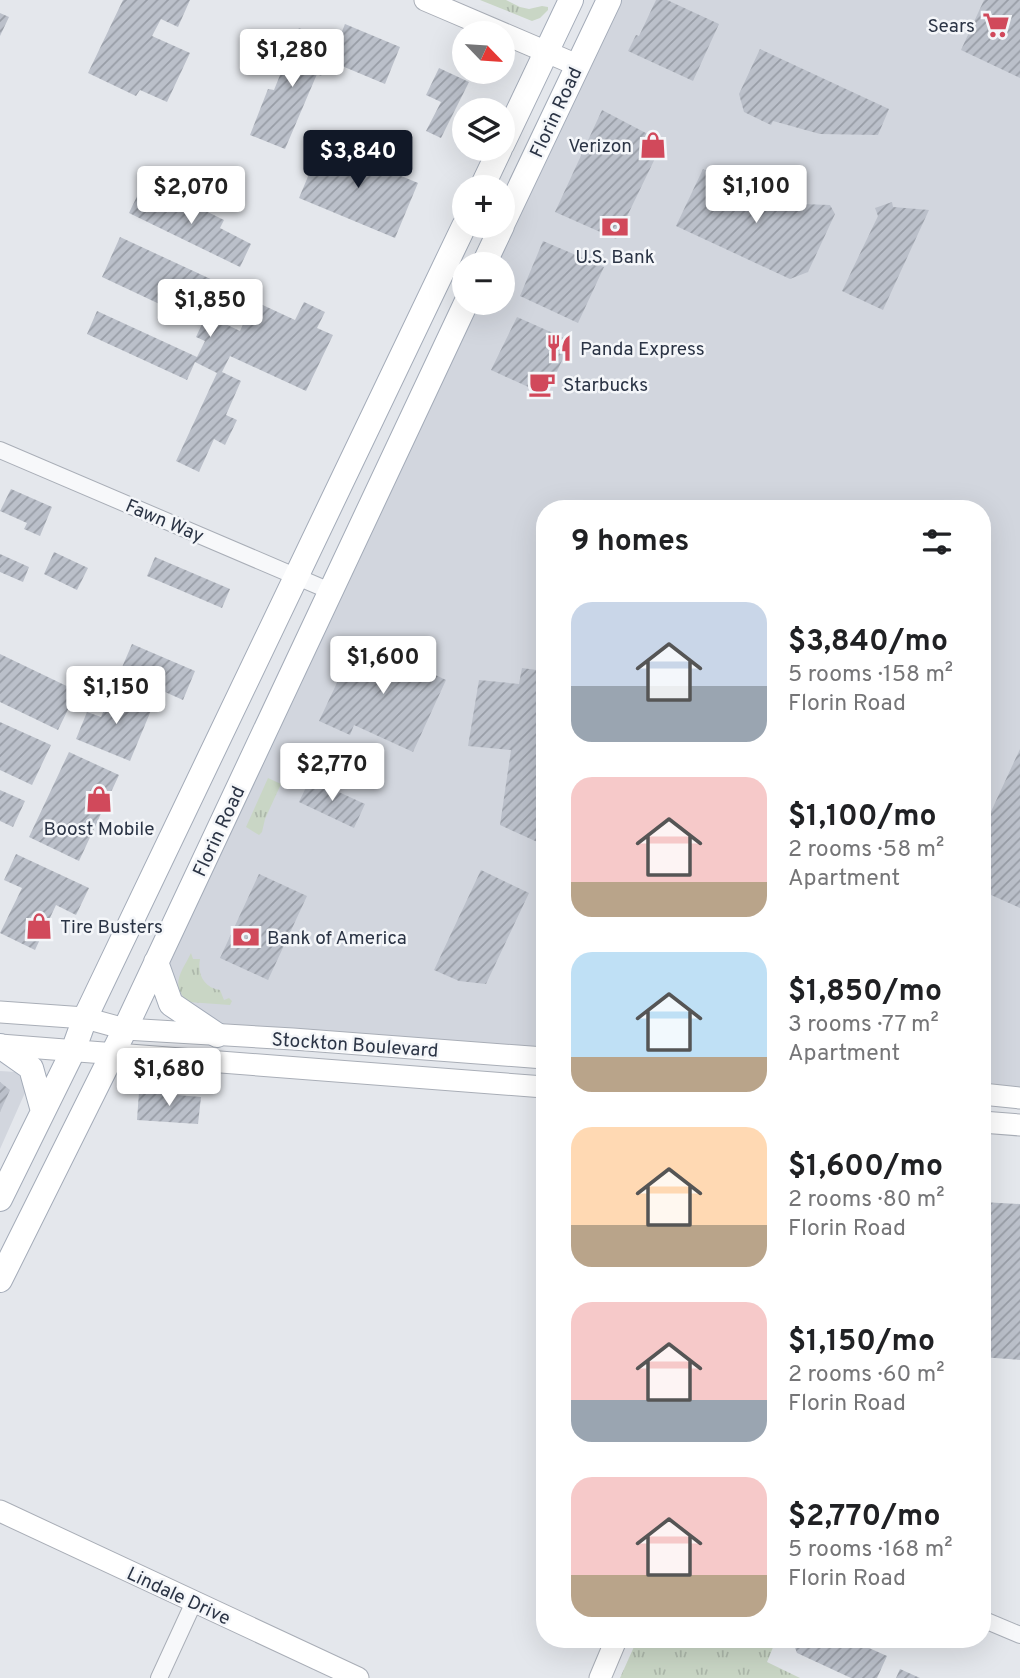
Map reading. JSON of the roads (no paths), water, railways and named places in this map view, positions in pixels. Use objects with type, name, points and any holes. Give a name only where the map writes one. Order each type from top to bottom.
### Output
[{"type":"main road","points":[[425,0],[577,65]]},
{"type":"main road","name":"Florin Road","points":[[515,117],[571,0]]},
{"type":"main road","name":"Florin Road","points":[[515,197],[609,0]]},
{"type":"main road","name":"Florin Road","points":[[0,1199],[73,1051],[85,1018],[458,238]]},
{"type":"main road","name":"Florin Road","points":[[0,1280],[125,1029],[460,315]]},
{"type":"main road","points":[[156,962],[171,1004],[217,1035]]},
{"type":"main road","name":"Stockton Boulevard","points":[[0,1012],[85,1018],[125,1029],[536,1057]]},
{"type":"main road","points":[[0,1046],[31,1068],[43,1111]]},
{"type":"main road","name":"Stockton Boulevard","points":[[0,1046],[536,1086]]},
{"type":"main road","points":[[991,1095],[1020,1098]]},
{"type":"main road","points":[[991,1123],[1020,1125]]},
{"type":"main road","name":"Lindale Drive","points":[[0,1511],[358,1678]]},
{"type":"main road","points":[[600,1678],[613,1648]]},
{"type":"street","name":"Fawn Way","points":[[0,450],[331,591]]},
{"type":"street","points":[[159,1678],[194,1602]]},
{"type":"street","points":[[991,1623],[1020,1635]]},
{"type":"place","name":"Sears","points":[[996,25]]},
{"type":"place","name":"Verizon","points":[[653,145]]},
{"type":"place","name":"U.S. Bank","points":[[615,227]]},
{"type":"place","name":"Panda Express","points":[[559,348]]},
{"type":"place","name":"Starbucks","points":[[542,384]]},
{"type":"place","name":"Boost Mobile","points":[[99,799]]},
{"type":"place","name":"Tire Busters","points":[[39,926]]},
{"type":"place","name":"Bank of America","points":[[246,937]]}]
